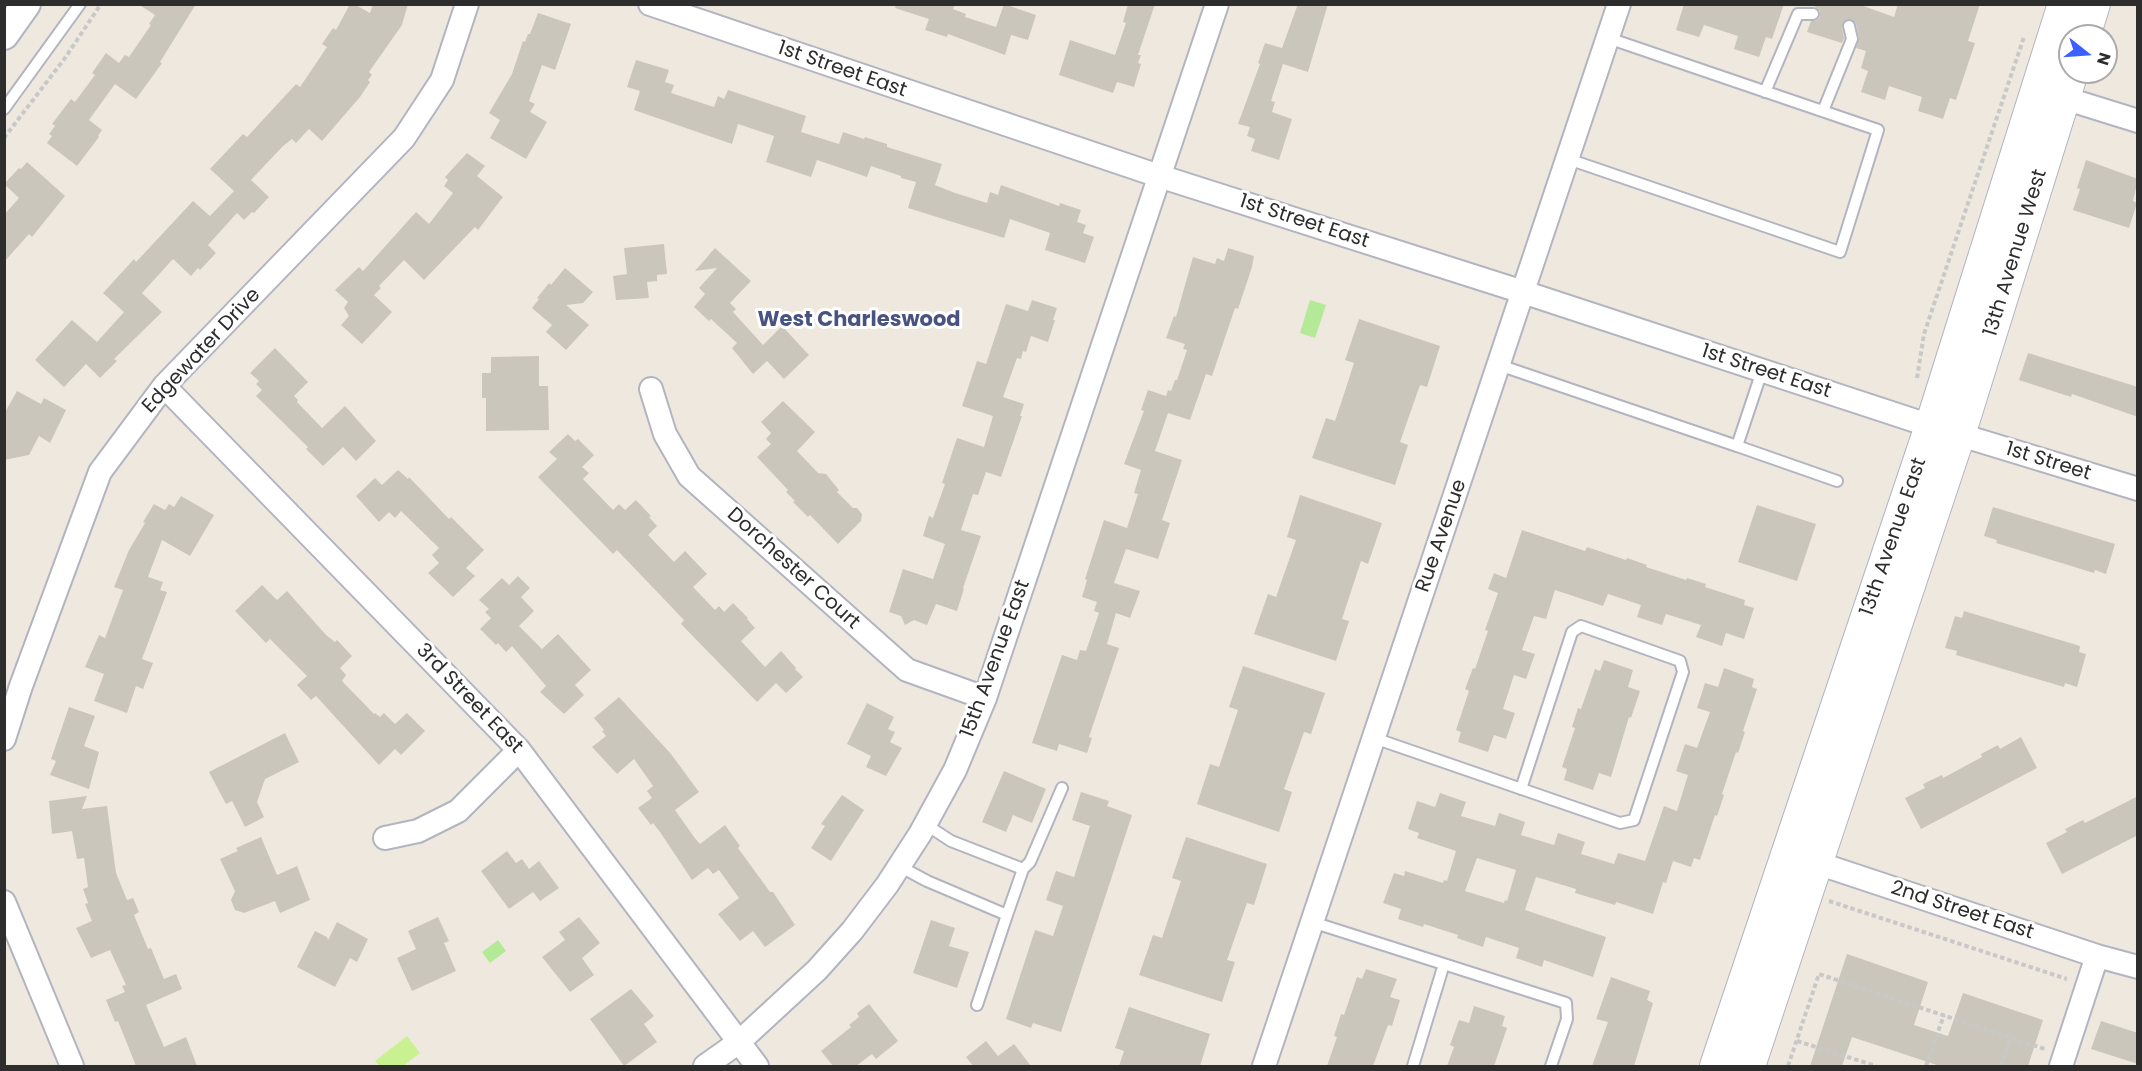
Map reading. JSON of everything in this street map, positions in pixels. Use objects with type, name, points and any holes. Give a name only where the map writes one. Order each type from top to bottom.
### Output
[{"type":"main road","name":"13th Avenue East","points":[[1716,1066],[1802,858],[1945,430],[2064,4]]},
{"type":"main road","points":[[2088,24],[2094,4]]},
{"type":"main road","name":"13th Avenue West","points":[[1945,430],[2068,85]]},
{"type":"main road","name":"13th Avenue East","points":[[1749,1066],[1802,858]]},
{"type":"street","points":[[4,35],[26,4]]},
{"type":"street","name":"Edgewater Drive","points":[[4,739],[21,686],[100,471],[164,386],[404,138],[442,80],[467,4]]},
{"type":"street","name":"1st Street East","points":[[650,4],[1159,176],[1945,430]]},
{"type":"street","name":"15th Avenue East","points":[[705,1066],[739,1042],[824,962],[852,931],[926,824],[955,770],[985,698],[1217,4]]},
{"type":"street","name":"Rue Avenue","points":[[1264,1066],[1619,4]]},
{"type":"street","points":[[2068,85],[2138,121]]},
{"type":"street","name":"3rd Street East","points":[[164,386],[519,750],[757,1066]]},
{"type":"street","name":"Dorchester Court","points":[[651,389],[665,434],[688,476],[907,670],[985,698]]},
{"type":"street","name":"1st Street","points":[[1945,430],[2138,489]]},
{"type":"street","points":[[385,838],[418,831],[458,811],[519,750]]},
{"type":"street","name":"2nd Street East","points":[[1802,858],[2097,956],[2138,967]]},
{"type":"street","points":[[4,902],[72,1066]]},
{"type":"street","points":[[2063,1061],[2097,956]]},
{"type":"lane","points":[[4,109],[80,4]]},
{"type":"lane","points":[[1765,92],[1798,14],[1813,14]]},
{"type":"lane","points":[[1823,111],[1851,39],[1849,26]]},
{"type":"lane","points":[[1568,159],[1840,252],[1878,130],[1608,38]]},
{"type":"lane","points":[[1499,365],[1837,481]]},
{"type":"lane","points":[[1737,446],[1762,371]]},
{"type":"lane","points":[[1374,738],[1620,824],[1634,820],[1683,672],[1680,661],[1581,626],[1572,632],[1521,789]]},
{"type":"lane","points":[[978,1005],[1023,869],[1030,862],[1062,788]]},
{"type":"lane","points":[[926,824],[951,841],[1023,869]]},
{"type":"lane","points":[[899,866],[927,881],[1006,915]]},
{"type":"lane","points":[[1312,922],[1566,1003],[1567,1019],[1551,1066]]},
{"type":"lane","points":[[1413,1066],[1444,964]]},
{"type":"path","points":[[4,138],[65,58],[101,4]]},
{"type":"path","points":[[1915,388],[1924,334],[2027,27]]},
{"type":"path","points":[[1828,900],[2088,986]]},
{"type":"path","points":[[1788,1066],[1819,974],[2010,1038],[2063,1061]]},
{"type":"path","points":[[1926,1066],[1944,1016]]},
{"type":"path","points":[[2001,1066],[2010,1038]]},
{"type":"path","points":[[1797,1040],[1863,1064],[1876,1066]]},
{"type":"green space","points":[[1310,300],[1326,305],[1315,338],[1300,333]]},
{"type":"green space","points":[[498,940],[506,951],[490,963],[482,952]]},
{"type":"green space","points":[[407,1036],[420,1053],[403,1066],[380,1066],[375,1061]]},
{"type":"building","points":[[138,4],[196,4],[160,62],[162,63],[136,99],[115,84],[89,120],[102,130],[77,166],[47,143],[52,136],[49,134],[55,126],[52,124],[71,99],[75,102],[95,75],[92,73],[106,53],[119,63],[125,55],[129,57],[151,25],[149,24],[155,15]]},
{"type":"building","points":[[350,4],[370,13],[373,4],[408,4],[402,25],[369,72],[372,75],[368,80],[370,82],[360,97],[322,141],[309,129],[296,143],[292,139],[283,146],[251,180],[269,197],[244,220],[237,213],[208,245],[216,253],[191,276],[173,259],[142,293],[162,312],[114,359],[117,361],[100,378],[86,364],[64,387],[35,360],[72,320],[97,342],[124,312],[103,293],[134,259],[136,262],[193,201],[210,216],[234,191],[210,169],[243,134],[247,137],[296,84],[300,87],[327,47],[322,44],[333,28],[336,30]]},
{"type":"building","points":[[896,4],[955,4],[953,9],[966,14],[965,17],[996,27],[1004,4],[1036,15],[1028,40],[1011,35],[1005,55],[948,34],[947,37],[925,30],[929,19],[895,8]]},
{"type":"building","points":[[1128,4],[1155,4],[1138,55],[1141,55],[1138,63],[1141,64],[1134,87],[1117,82],[1113,93],[1059,75],[1070,40],[1115,55],[1126,23],[1123,22]]},
{"type":"building","points":[[1298,4],[1328,4],[1308,72],[1283,64],[1271,101],[1275,102],[1272,112],[1292,119],[1279,160],[1251,151],[1255,139],[1247,136],[1250,127],[1238,124],[1260,64],[1258,63],[1265,43],[1282,48]]},
{"type":"building","points":[[1684,4],[1784,4],[1772,39],[1766,37],[1759,57],[1734,49],[1738,36],[1704,25],[1699,37],[1676,30]]},
{"type":"building","points":[[1816,4],[1858,4],[1894,17],[1898,4],[1980,4],[1968,41],[1975,43],[1956,100],[1950,98],[1943,119],[1918,111],[1922,97],[1889,86],[1885,100],[1861,92],[1868,71],[1861,68],[1866,51],[1856,48],[1859,38],[1856,24],[1851,19],[1844,21],[1842,43],[1807,32],[1811,21],[1816,21],[1820,17],[1820,11],[1815,7]]},
{"type":"building","points":[[538,13],[571,24],[555,70],[542,65],[529,101],[535,104],[530,112],[547,122],[526,159],[490,138],[500,120],[489,113],[512,74],[523,41],[525,42],[530,34]]},
{"type":"building","points":[[636,60],[669,70],[665,82],[674,85],[671,93],[714,107],[718,96],[724,99],[728,90],[806,116],[801,132],[839,144],[843,132],[887,144],[887,147],[942,164],[935,185],[955,193],[987,203],[990,192],[998,195],[1001,185],[1059,206],[1060,203],[1081,210],[1077,222],[1086,225],[1083,233],[1094,237],[1085,263],[1045,250],[1050,233],[1010,219],[1004,238],[908,208],[916,182],[901,178],[901,176],[871,166],[867,177],[817,160],[811,177],[766,162],[774,136],[738,124],[732,144],[634,110],[640,91],[627,87]]},
{"type":"building","points":[[467,153],[485,166],[477,176],[503,197],[478,230],[475,227],[424,280],[404,260],[379,286],[381,288],[374,295],[392,312],[362,344],[341,325],[349,316],[344,308],[348,302],[335,290],[359,267],[363,271],[416,212],[429,224],[453,193],[444,186],[448,180],[445,177]]},
{"type":"building","points":[[2086,160],[2138,179],[2133,201],[2137,203],[2129,228],[2073,210]]},
{"type":"building","points":[[27,162],[65,196],[32,237],[29,234],[4,262],[4,215],[19,198],[4,184]]},
{"type":"building","points":[[664,244],[667,274],[657,275],[657,281],[647,282],[649,298],[616,300],[613,276],[627,274],[624,248]]},
{"type":"building","points":[[715,248],[751,281],[730,303],[736,309],[733,312],[763,345],[782,326],[809,355],[784,379],[767,361],[753,374],[732,348],[737,343],[694,307],[705,294],[699,288],[717,268],[695,271]]},
{"type":"building","points":[[1228,248],[1254,256],[1252,267],[1238,309],[1235,308],[1212,376],[1206,374],[1190,420],[1168,413],[1155,451],[1182,460],[1162,520],[1170,523],[1158,559],[1126,549],[1114,583],[1140,591],[1130,618],[1116,613],[1107,644],[1119,648],[1089,737],[1092,738],[1087,753],[1059,744],[1057,751],[1032,743],[1062,655],[1077,660],[1080,650],[1086,651],[1099,613],[1094,611],[1097,602],[1082,597],[1087,580],[1085,579],[1104,520],[1127,528],[1138,494],[1134,493],[1141,470],[1124,464],[1144,411],[1141,410],[1148,390],[1166,396],[1168,390],[1171,391],[1187,350],[1183,349],[1185,344],[1166,338],[1174,316],[1176,317],[1193,257],[1215,264],[1217,258],[1224,261]]},
{"type":"building","points":[[565,268],[593,292],[583,303],[566,305],[589,325],[566,350],[546,332],[552,325],[532,308],[549,283],[551,285]]},
{"type":"building","points":[[1032,300],[1057,308],[1053,320],[1055,320],[1048,342],[1031,336],[1026,352],[1023,351],[1021,359],[1017,358],[1003,397],[1024,404],[1020,416],[1022,416],[1001,477],[986,472],[978,495],[973,494],[961,530],[981,536],[957,611],[936,604],[927,625],[914,620],[905,625],[901,616],[889,612],[903,569],[933,579],[945,544],[923,536],[929,516],[933,518],[945,484],[942,483],[957,438],[984,447],[993,416],[962,406],[977,361],[986,364],[1006,304],[1028,311]]},
{"type":"building","points":[[1359,319],[1440,346],[1427,387],[1420,385],[1400,442],[1408,445],[1395,485],[1312,458],[1326,418],[1335,421],[1354,363],[1345,360]]},
{"type":"building","points":[[275,348],[308,382],[294,396],[322,428],[345,406],[376,441],[356,461],[343,447],[323,466],[306,449],[308,447],[256,396],[262,390],[256,384],[259,381],[250,373]]},
{"type":"building","points":[[2028,353],[2138,387],[2138,417],[2072,394],[2071,397],[2019,380]]},
{"type":"building","points":[[539,356],[539,386],[548,386],[549,430],[486,431],[486,398],[482,398],[482,373],[491,373],[491,357]]},
{"type":"building","points":[[17,391],[41,404],[44,398],[66,410],[50,443],[39,436],[29,455],[4,460],[4,414]]},
{"type":"building","points":[[783,401],[815,432],[797,451],[818,473],[826,474],[839,490],[837,492],[862,514],[861,521],[838,544],[810,515],[808,517],[793,502],[795,501],[786,492],[788,490],[757,457],[771,444],[766,439],[771,433],[761,422]]},
{"type":"building","points":[[568,434],[575,441],[578,439],[594,455],[582,467],[589,473],[583,479],[613,510],[619,504],[625,510],[636,500],[657,526],[648,535],[674,562],[685,551],[707,574],[693,587],[715,610],[719,606],[724,612],[733,603],[748,618],[755,628],[741,641],[765,667],[781,651],[796,668],[803,677],[786,693],[776,683],[757,702],[681,624],[684,620],[617,550],[613,554],[538,477],[557,459],[549,452]]},
{"type":"building","points":[[398,470],[408,479],[409,477],[449,519],[451,517],[484,550],[466,568],[475,576],[453,597],[428,573],[439,563],[432,555],[439,548],[401,511],[395,518],[389,512],[379,522],[356,496],[375,478],[382,485]]},
{"type":"building","points":[[1300,495],[1382,523],[1368,564],[1361,561],[1342,619],[1349,621],[1336,661],[1254,634],[1268,594],[1276,597],[1296,540],[1287,537]]},
{"type":"building","points":[[181,496],[214,515],[190,556],[162,540],[148,577],[163,582],[160,590],[167,592],[142,659],[153,663],[143,689],[136,686],[127,713],[94,701],[104,674],[85,667],[99,635],[105,638],[123,590],[114,587],[129,550],[145,523],[143,522],[154,504],[165,510],[169,504],[174,507]]},
{"type":"building","points":[[1757,505],[1816,524],[1797,581],[1738,562]]},
{"type":"building","points":[[1993,507],[2115,544],[2106,574],[2095,570],[2094,573],[1996,543],[1997,540],[1984,536]]},
{"type":"building","points":[[1522,530],[1585,551],[1587,547],[1626,560],[1627,558],[1647,565],[1646,567],[1706,584],[1705,587],[1745,600],[1744,605],[1754,608],[1744,639],[1726,633],[1722,646],[1696,637],[1701,625],[1666,614],[1662,625],[1637,617],[1641,605],[1608,594],[1603,606],[1555,590],[1546,619],[1534,616],[1522,650],[1535,654],[1526,679],[1514,675],[1503,709],[1515,713],[1506,739],[1494,735],[1488,752],[1458,742],[1461,732],[1456,730],[1469,691],[1465,689],[1473,668],[1475,669],[1498,593],[1488,589],[1494,573],[1506,578]]},
{"type":"building","points":[[518,576],[530,588],[521,597],[534,611],[519,626],[542,649],[558,634],[591,670],[575,685],[584,695],[564,714],[540,692],[546,686],[512,646],[506,652],[480,629],[491,618],[485,612],[489,609],[479,600],[502,578],[509,585]]},
{"type":"building","points":[[262,585],[277,600],[287,591],[326,635],[335,642],[337,640],[352,656],[340,668],[346,675],[342,681],[374,714],[380,717],[384,713],[395,724],[407,713],[425,731],[401,755],[395,749],[379,765],[316,696],[311,700],[297,685],[307,676],[270,639],[266,643],[235,611]]},
{"type":"building","points":[[1964,611],[2080,646],[2079,652],[2086,654],[2077,687],[2065,683],[2064,687],[1956,655],[1957,651],[1945,648],[1955,616],[1962,618]]},
{"type":"building","points":[[1604,660],[1633,670],[1628,687],[1640,691],[1631,718],[1629,717],[1611,777],[1599,773],[1593,790],[1564,780],[1567,769],[1562,767],[1575,728],[1572,727],[1578,708],[1581,709],[1595,669],[1600,671]]},
{"type":"building","points":[[1243,666],[1325,693],[1311,734],[1304,732],[1284,789],[1292,792],[1279,832],[1197,804],[1210,764],[1219,767],[1238,710],[1229,707]]},
{"type":"building","points":[[1724,668],[1754,679],[1752,687],[1757,689],[1738,753],[1736,752],[1722,794],[1724,795],[1717,816],[1715,815],[1700,860],[1694,858],[1691,867],[1673,861],[1666,883],[1663,882],[1653,914],[1616,902],[1615,905],[1575,893],[1576,889],[1536,877],[1525,910],[1606,937],[1593,977],[1544,960],[1542,967],[1516,958],[1519,948],[1486,937],[1483,947],[1457,938],[1458,935],[1424,924],[1423,927],[1398,919],[1401,909],[1383,903],[1394,873],[1404,876],[1405,871],[1443,883],[1444,880],[1447,881],[1456,851],[1417,838],[1419,833],[1408,829],[1417,801],[1435,807],[1440,793],[1466,802],[1461,816],[1495,826],[1499,813],[1525,822],[1521,835],[1554,845],[1558,833],[1585,842],[1581,854],[1614,864],[1618,853],[1645,861],[1664,806],[1677,811],[1688,775],[1676,771],[1685,744],[1697,748],[1710,712],[1697,708],[1705,683],[1718,687]],"holes":[[[1477,858],[1516,870],[1507,901],[1505,900],[1504,903],[1465,891]]]},
{"type":"building","points":[[619,697],[671,754],[699,792],[675,810],[694,837],[700,844],[725,825],[740,846],[738,848],[770,892],[773,892],[795,925],[765,947],[753,931],[740,941],[718,914],[739,898],[719,870],[713,874],[708,868],[692,880],[660,832],[653,823],[651,825],[638,808],[652,798],[647,791],[653,786],[634,759],[617,774],[592,747],[606,736],[594,718]]},
{"type":"building","points":[[867,703],[894,717],[888,729],[895,732],[890,742],[902,748],[886,776],[866,767],[871,756],[847,744]]},
{"type":"building","points":[[69,707],[95,716],[84,746],[99,752],[89,789],[50,775],[56,761],[51,759]]},
{"type":"building","points":[[285,733],[299,762],[265,779],[257,802],[264,817],[245,827],[232,801],[226,804],[209,772]]},
{"type":"building","points":[[2021,737],[2037,768],[1921,829],[1905,798],[1925,788],[1923,784],[1942,775],[1943,778],[1982,757],[1981,754],[1998,745],[2000,749]]},
{"type":"building","points":[[1004,771],[1046,789],[1032,823],[1013,815],[1006,832],[982,822]]},
{"type":"building","points":[[1081,792],[1109,801],[1107,806],[1132,815],[1061,1032],[1033,1023],[1031,1028],[1006,1019],[1035,930],[1053,936],[1063,906],[1046,900],[1056,871],[1074,877],[1090,826],[1072,820]]},
{"type":"building","points":[[842,795],[864,810],[831,861],[811,848],[825,826],[821,824]]},
{"type":"building","points":[[87,796],[82,809],[107,806],[116,873],[127,900],[133,898],[139,912],[134,915],[164,979],[176,974],[182,989],[146,1005],[164,1047],[186,1037],[197,1066],[136,1066],[118,1021],[115,1022],[106,1000],[125,992],[122,986],[126,985],[110,950],[91,958],[76,928],[92,921],[85,904],[88,903],[83,889],[88,887],[84,858],[77,859],[72,831],[52,834],[49,801]]},
{"type":"building","points":[[2138,796],[2138,835],[2062,874],[2046,843],[2067,832],[2065,829],[2083,820],[2085,823]]},
{"type":"building","points":[[261,837],[277,875],[297,866],[310,900],[280,913],[275,901],[244,913],[235,910],[231,900],[235,891],[220,859],[238,851],[236,848]]},
{"type":"building","points":[[1186,837],[1267,864],[1254,905],[1247,903],[1227,960],[1235,962],[1222,1002],[1139,975],[1153,935],[1162,938],[1181,881],[1172,878]]},
{"type":"building","points":[[507,851],[516,863],[522,859],[529,869],[539,861],[559,888],[540,901],[533,892],[509,909],[481,871]]},
{"type":"building","points":[[438,917],[449,941],[444,943],[456,971],[412,991],[397,958],[416,949],[408,931]]},
{"type":"building","points":[[579,917],[600,943],[582,958],[594,975],[570,992],[542,957],[565,940],[559,932]]},
{"type":"building","points":[[931,920],[955,928],[949,946],[969,952],[957,988],[913,973]]},
{"type":"building","points":[[337,922],[368,939],[357,962],[350,958],[335,987],[297,967],[315,931],[327,937],[328,940]]},
{"type":"building","points":[[1847,954],[1928,982],[1914,1025],[1948,1036],[1963,993],[2043,1020],[2028,1066],[1940,1066],[1852,1037],[1842,1066],[1810,1066]]},
{"type":"building","points":[[1366,969],[1397,979],[1390,997],[1400,1000],[1392,1026],[1388,1025],[1373,1066],[1327,1066],[1337,1037],[1334,1036],[1341,1014],[1344,1015],[1357,977],[1362,979]]},
{"type":"building","points":[[1611,977],[1650,991],[1647,1000],[1653,1003],[1634,1066],[1592,1066],[1608,1022],[1596,1019]]},
{"type":"building","points":[[631,989],[654,1016],[644,1024],[657,1042],[624,1066],[590,1019]]},
{"type":"building","points":[[869,1004],[898,1041],[876,1059],[872,1054],[856,1066],[833,1066],[821,1051],[851,1027],[849,1025],[859,1017],[857,1013]]},
{"type":"building","points":[[1474,1006],[1505,1016],[1502,1026],[1507,1028],[1494,1066],[1447,1066],[1454,1047],[1450,1045],[1459,1020],[1469,1023]]},
{"type":"building","points":[[1129,1007],[1210,1034],[1200,1066],[1119,1066],[1124,1051],[1115,1048]]},
{"type":"building","points":[[2101,1021],[2138,1033],[2138,1064],[2091,1049]]},
{"type":"building","points":[[986,1041],[998,1056],[1014,1044],[1031,1066],[973,1066],[966,1057]]},
{"type":"district","name":"West Charleswood","points":[[859,321]]}]
